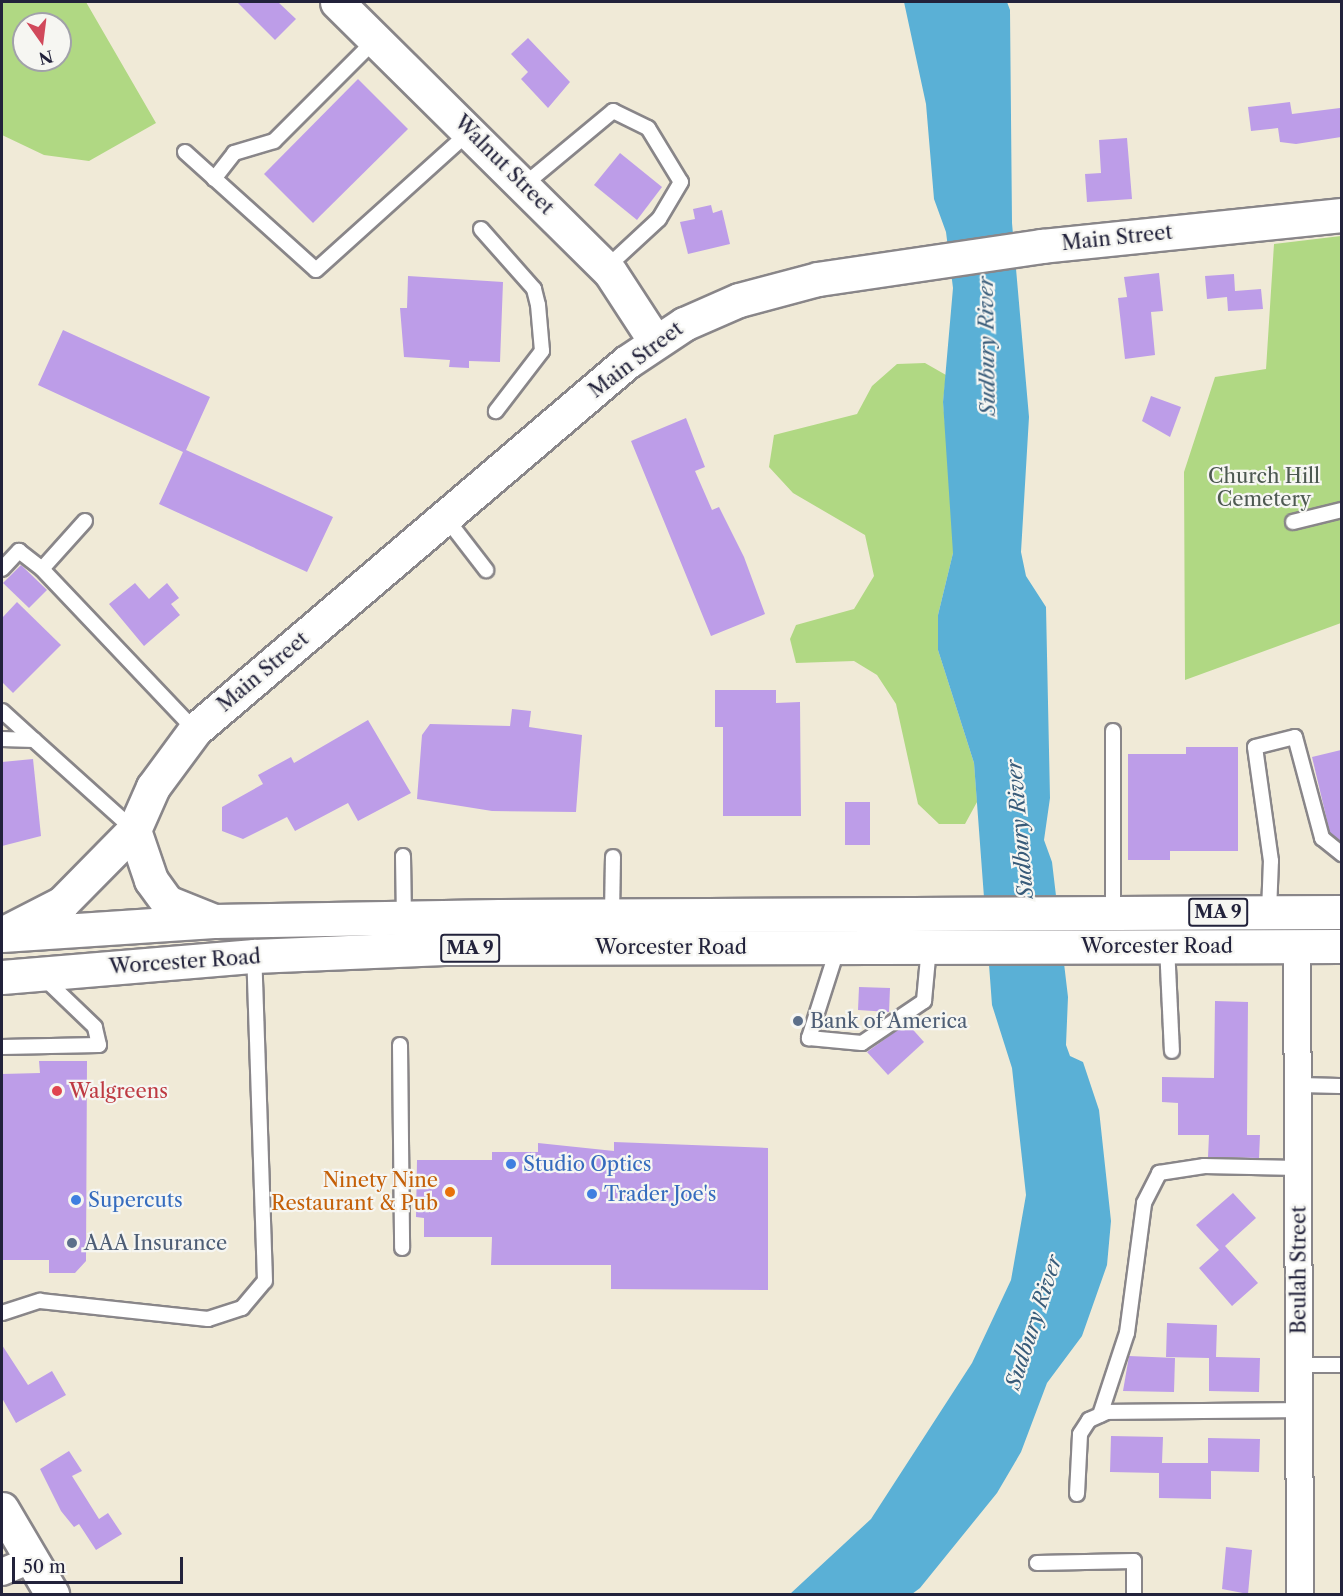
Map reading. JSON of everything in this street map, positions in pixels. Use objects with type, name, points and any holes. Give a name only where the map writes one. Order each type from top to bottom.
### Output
[{"type":"main road","name":"Walnut Street","points":[[337,2],[606,268],[655,341]]},
{"type":"main road","name":"Main Street","points":[[2,934],[62,903],[134,830],[153,787],[195,730],[655,341],[739,300],[818,279],[920,262],[1042,246],[1341,215]]},
{"type":"main road","points":[[134,830],[151,880],[167,902],[214,921]]},
{"type":"main road","name":"Worcester Road","points":[[2,934],[214,921],[404,917],[612,914],[1341,912]]},
{"type":"main road","name":"Worcester Road","points":[[2,978],[254,956],[444,948],[1341,946]]},
{"type":"main road","points":[[2,1509],[16,1566],[52,1594]]},
{"type":"street","name":"Beulah Street","points":[[1297,946],[1300,1594]]},
{"type":"lane","points":[[214,179],[234,153],[274,141],[376,40]]},
{"type":"lane","points":[[524,186],[613,111],[648,128],[681,182],[659,219],[606,268]]},
{"type":"lane","points":[[185,152],[316,270],[469,132]]},
{"type":"lane","points":[[481,229],[534,290],[538,306],[542,351],[496,411]]},
{"type":"lane","points":[[1293,522],[1341,510]]},
{"type":"lane","points":[[446,518],[486,570]]},
{"type":"lane","points":[[42,569],[85,521]]},
{"type":"lane","points":[[2,569],[19,551],[42,569],[195,730]]},
{"type":"lane","points":[[2,711],[134,830]]},
{"type":"lane","points":[[1104,913],[1113,731]]},
{"type":"lane","points":[[1269,912],[1270,861],[1255,747],[1295,737],[1323,838],[1341,854]]},
{"type":"lane","points":[[2,739],[34,740]]},
{"type":"lane","points":[[403,856],[404,917]]},
{"type":"lane","points":[[612,914],[613,857]]},
{"type":"lane","points":[[1167,946],[1172,1051]]},
{"type":"lane","points":[[838,947],[808,1038],[862,1042],[924,1001],[935,947]]},
{"type":"lane","points":[[2,1313],[40,1301],[208,1319],[242,1308],[264,1281],[254,956]]},
{"type":"lane","points":[[2,1047],[99,1045],[95,1027],[39,974]]},
{"type":"lane","points":[[400,1045],[402,1248]]},
{"type":"lane","points":[[1298,1085],[1341,1086]]},
{"type":"lane","points":[[1077,1494],[1080,1434],[1100,1415],[1127,1333],[1144,1203],[1159,1173],[1204,1166],[1298,1168]]},
{"type":"lane","points":[[1299,1365],[1341,1365]]},
{"type":"lane","points":[[1100,1415],[1126,1409],[1299,1410]]},
{"type":"lane","points":[[1037,1563],[1134,1561],[1134,1594]]},
{"type":"green space","points":[[2,2],[86,2],[156,123],[89,161],[44,155],[2,135]]},
{"type":"green space","name":"Church Hill Cemetery","points":[[1341,236],[1341,623],[1185,680],[1184,472],[1215,377],[1266,369],[1274,244]]},
{"type":"green space","points":[[925,363],[946,375],[943,402],[954,521],[953,553],[938,615],[938,650],[974,763],[977,802],[965,824],[939,824],[918,804],[896,704],[877,675],[854,661],[796,663],[790,639],[796,625],[854,609],[874,576],[865,535],[793,493],[769,467],[774,435],[857,414],[872,386],[897,364]]},
{"type":"water","name":"Sudbury River","points":[[904,2],[1007,2],[1010,10],[1012,223],[1029,417],[1021,552],[1026,576],[1046,607],[1050,798],[1044,840],[1052,862],[1068,997],[1066,1045],[1070,1056],[1083,1062],[1099,1110],[1111,1221],[1107,1265],[1082,1336],[1047,1383],[1021,1452],[997,1493],[920,1588],[912,1594],[790,1594],[871,1519],[972,1363],[1011,1280],[1026,1195],[1012,1068],[992,1005],[974,763],[938,650],[938,615],[953,553],[943,402],[953,288],[946,232],[934,199],[926,104]]},
{"type":"building","points":[[237,2],[278,2],[296,19],[275,40]]},
{"type":"building","points":[[528,38],[570,82],[548,108],[521,79],[528,72],[511,54]]},
{"type":"building","points":[[358,79],[408,129],[313,223],[264,174]]},
{"type":"building","points":[[1290,102],[1292,114],[1340,108],[1341,137],[1296,144],[1280,142],[1278,128],[1251,131],[1248,107]]},
{"type":"building","points":[[1127,138],[1132,199],[1087,202],[1085,174],[1101,173],[1099,140]]},
{"type":"building","points":[[620,153],[662,187],[637,220],[594,185]]},
{"type":"building","points":[[711,205],[713,213],[722,210],[730,244],[688,254],[680,222],[695,219],[693,209]]},
{"type":"building","points":[[1159,273],[1163,311],[1151,312],[1155,355],[1125,359],[1118,298],[1127,297],[1124,277]]},
{"type":"building","points":[[1234,274],[1235,291],[1261,289],[1263,309],[1228,311],[1227,297],[1207,299],[1205,276]]},
{"type":"building","points":[[408,276],[503,282],[500,362],[469,361],[469,368],[449,367],[450,360],[404,357],[400,308],[407,308]]},
{"type":"building","points":[[63,330],[210,397],[186,450],[333,517],[307,572],[159,504],[183,452],[38,385]]},
{"type":"building","points":[[1151,396],[1181,407],[1170,437],[1142,421]]},
{"type":"building","points":[[686,418],[705,467],[695,471],[712,510],[719,507],[744,557],[765,614],[711,636],[631,441]]},
{"type":"building","points":[[21,565],[47,590],[29,608],[3,583]]},
{"type":"building","points":[[135,583],[149,599],[167,583],[179,598],[171,604],[180,615],[144,646],[109,604]]},
{"type":"building","points":[[17,602],[61,645],[13,693],[2,682],[2,618]]},
{"type":"building","points":[[715,690],[776,690],[776,703],[800,702],[801,816],[723,816],[723,727],[715,727]]},
{"type":"building","points":[[512,709],[531,711],[529,727],[582,735],[576,812],[492,811],[417,799],[422,735],[430,724],[510,726]]},
{"type":"building","points":[[368,720],[411,793],[358,821],[348,803],[295,831],[287,817],[243,839],[222,831],[222,807],[263,784],[258,775],[291,757],[294,763]]},
{"type":"building","points":[[1186,747],[1238,747],[1238,851],[1170,851],[1170,860],[1128,860],[1128,754],[1186,754]]},
{"type":"building","points":[[1341,750],[1341,842],[1330,833],[1312,757]]},
{"type":"building","points":[[33,759],[41,836],[2,846],[2,762]]},
{"type":"building","points":[[845,802],[870,802],[870,845],[845,845]]},
{"type":"building","points":[[859,987],[890,988],[889,1012],[858,1010]]},
{"type":"building","points":[[1215,1001],[1248,1002],[1247,1135],[1260,1135],[1259,1158],[1208,1157],[1209,1135],[1178,1135],[1178,1103],[1162,1102],[1162,1077],[1214,1078]]},
{"type":"building","points":[[907,1023],[924,1042],[888,1075],[867,1052]]},
{"type":"building","points":[[39,1061],[87,1061],[86,1261],[75,1273],[49,1273],[49,1260],[2,1260],[2,1074],[40,1073]]},
{"type":"building","name":"Trader Joe's","points":[[614,1142],[768,1148],[768,1290],[611,1289],[611,1265],[491,1265],[492,1237],[424,1237],[424,1218],[416,1217],[417,1160],[492,1160],[492,1152],[538,1152],[538,1143],[614,1151]]},
{"type":"building","points":[[1233,1193],[1256,1218],[1225,1246],[1258,1283],[1232,1306],[1199,1268],[1219,1250],[1196,1225]]},
{"type":"building","points":[[1167,1323],[1217,1325],[1216,1357],[1260,1358],[1259,1392],[1209,1391],[1209,1358],[1166,1357]]},
{"type":"building","points":[[2,1345],[28,1385],[52,1371],[66,1395],[16,1423],[2,1398]]},
{"type":"building","points":[[1129,1356],[1175,1358],[1174,1392],[1123,1391]]},
{"type":"building","points":[[1111,1436],[1163,1437],[1162,1463],[1208,1463],[1208,1438],[1260,1439],[1259,1472],[1211,1471],[1211,1499],[1159,1498],[1159,1473],[1110,1472]]},
{"type":"building","points":[[69,1451],[82,1471],[72,1476],[99,1519],[108,1513],[122,1534],[96,1550],[79,1524],[74,1527],[61,1511],[40,1469]]},
{"type":"building","points":[[1226,1547],[1252,1550],[1248,1594],[1222,1589]]},
{"type":"place","name":"Bank of America","points":[[798,1021]]},
{"type":"place","name":"Walgreens","points":[[57,1091]]},
{"type":"place","name":"Studio Optics","points":[[511,1164]]},
{"type":"place","name":"Ninety Nine Restaurant & Pub","points":[[450,1192]]},
{"type":"place","name":"Trader Joe's","points":[[592,1194]]},
{"type":"place","name":"Supercuts","points":[[76,1200]]},
{"type":"place","name":"AAA Insurance","points":[[72,1243]]}]
